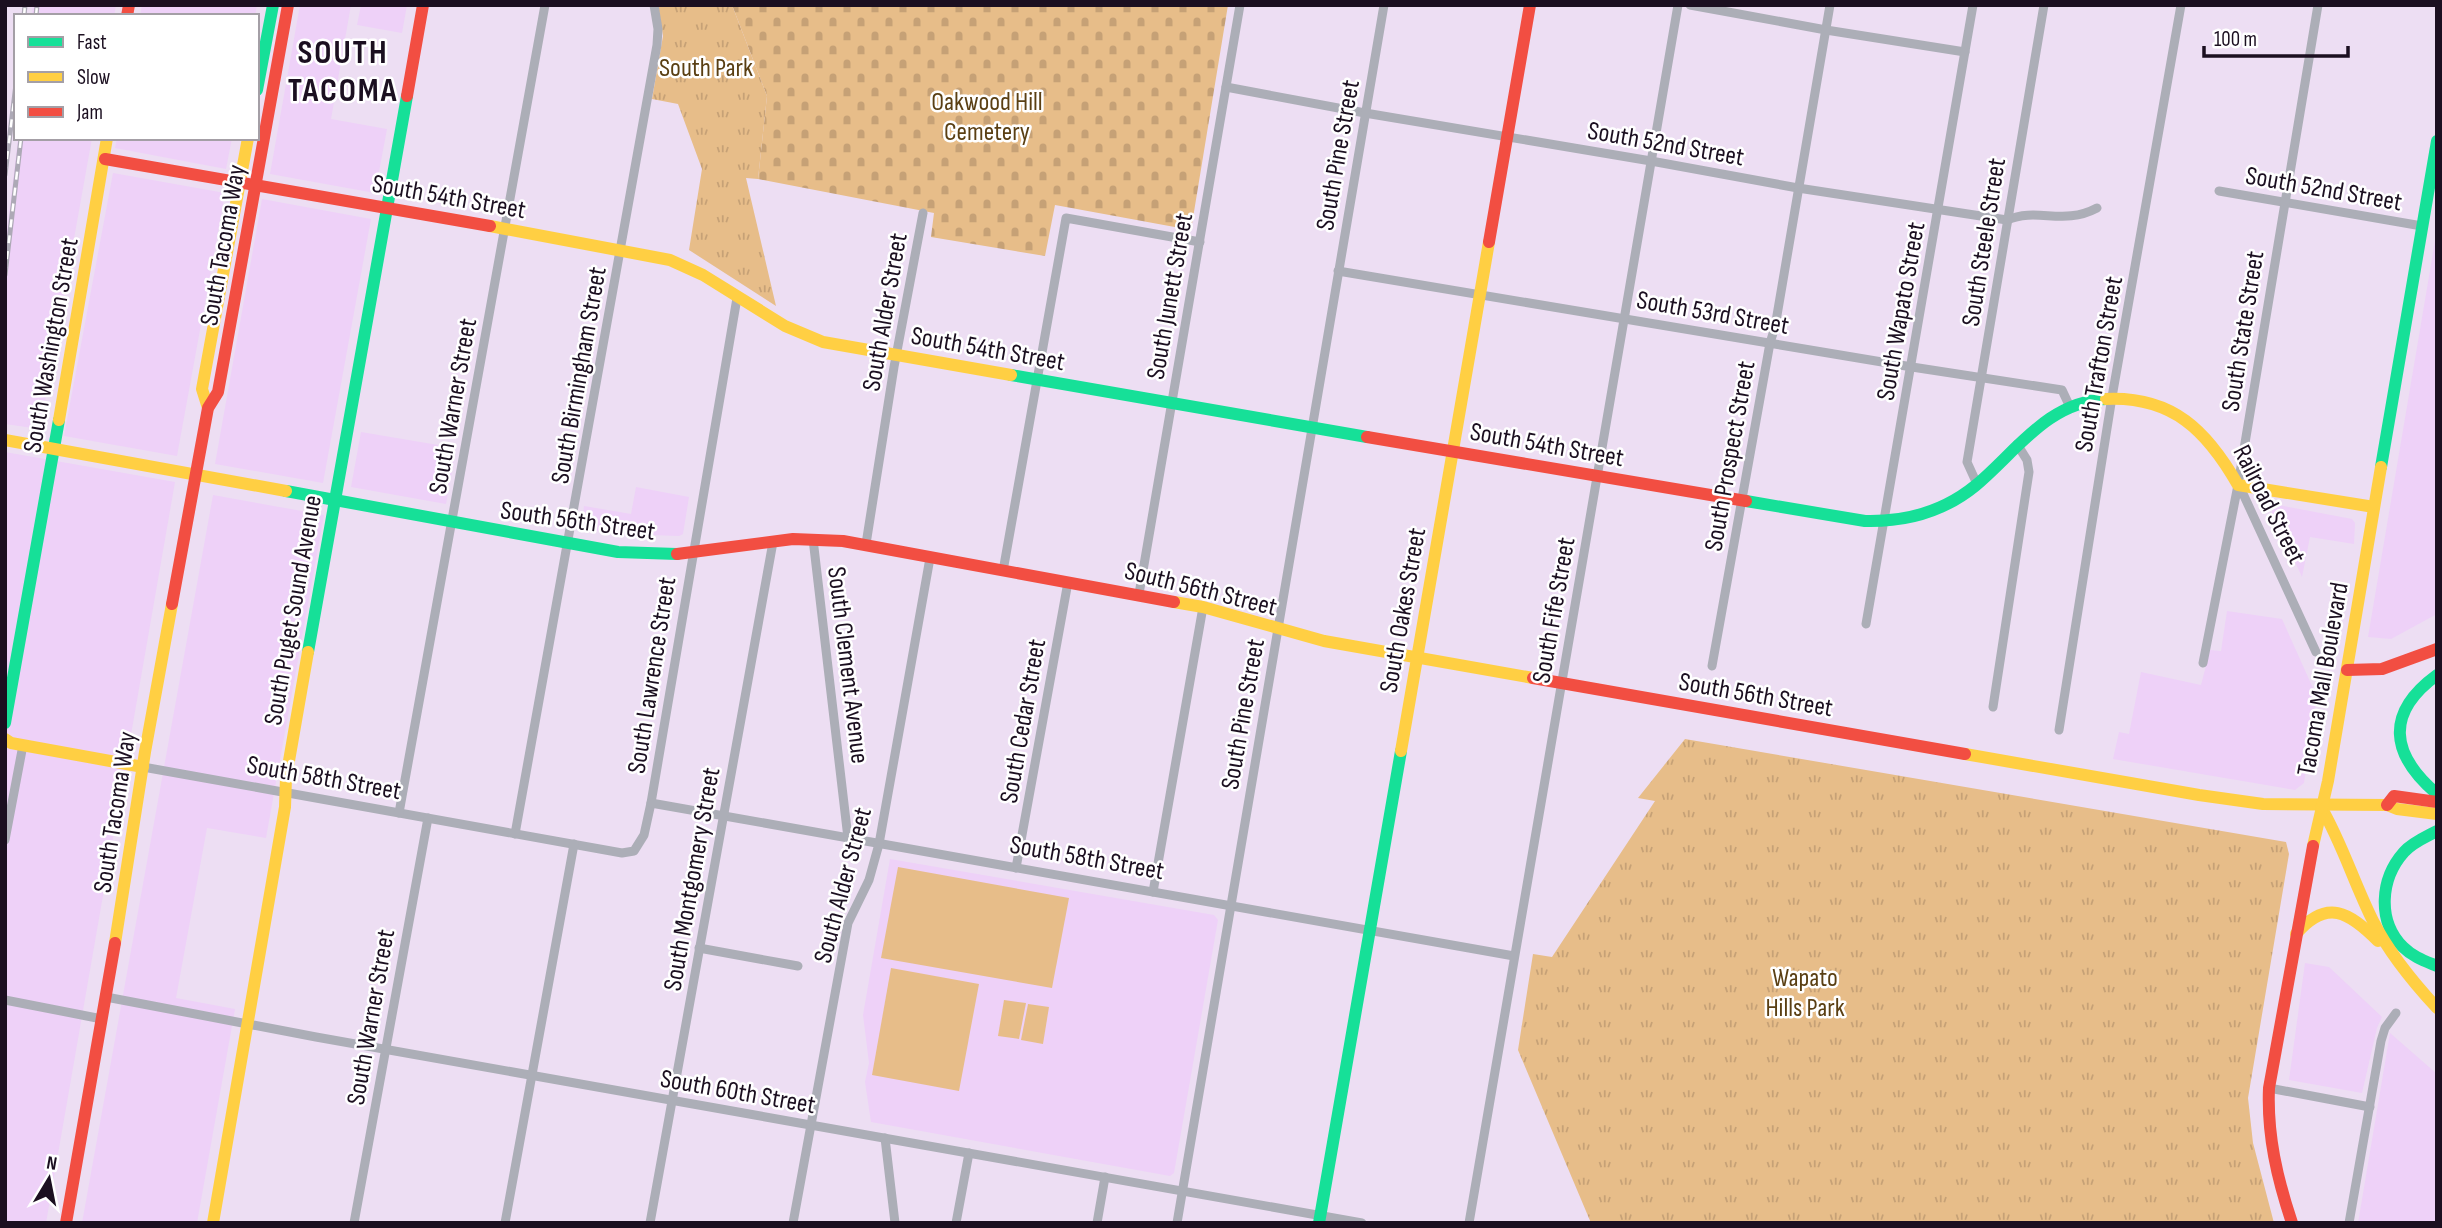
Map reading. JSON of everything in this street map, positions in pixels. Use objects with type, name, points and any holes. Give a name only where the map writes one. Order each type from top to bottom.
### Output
[{"type":"main road","points":[[259,79],[273,5]]},
{"type":"main road","name":"South Tacoma Way","points":[[66,1223],[195,475],[208,408],[218,392],[288,5]]},
{"type":"main road","name":"South Puget Sound Avenue","points":[[213,1223],[287,793],[286,778],[291,746],[423,5]]},
{"type":"main road","name":"South Oakes Street","points":[[1319,1219],[1530,5]]},
{"type":"main road","name":"South Washington Street","points":[[5,723],[107,140]]},
{"type":"main road","name":"South Tacoma Way","points":[[208,408],[202,389],[248,140]]},
{"type":"main road","name":"Tacoma Mall Boulevard","points":[[2292,1223],[2281,1194],[2271,1150],[2269,1088],[2296,934],[2328,781],[2437,141]]},
{"type":"main road","name":"South 54th Street","points":[[105,159],[621,249],[681,264],[797,334],[823,342],[1743,502],[1884,523]]},
{"type":"main road","name":"Railroad Street","points":[[2070,407],[2112,397],[2146,401],[2180,415],[2207,438],[2238,485]]},
{"type":"main road","points":[[1884,523],[1911,520],[1940,509],[1977,484],[2047,419],[2070,407]]},
{"type":"main road","name":"South 56th Street","points":[[5,440],[335,499],[452,523],[643,555],[813,539],[866,544],[1203,607],[1324,641],[2211,797],[2263,804],[2321,807],[2386,805],[2437,814]]},
{"type":"main road","points":[[2238,485],[2374,507]]},
{"type":"main road","points":[[2347,670],[2383,670],[2437,649]]},
{"type":"main road","points":[[2437,675],[2420,687],[2408,701],[2402,717],[2400,739],[2403,755],[2413,774],[2437,794]]},
{"type":"main road","name":"South 58th Street","points":[[5,739],[11,743],[143,767]]},
{"type":"main road","name":"South 56th Street","points":[[2386,805],[2394,796],[2437,802]]},
{"type":"main road","points":[[2321,807],[2337,832],[2377,929],[2412,980]]},
{"type":"main road","points":[[2437,831],[2405,851],[2390,874],[2384,900],[2388,925],[2401,946],[2420,960],[2437,966]]},
{"type":"main road","points":[[2296,934],[2311,916],[2328,911],[2342,914],[2371,934],[2437,1008]]},
{"type":"street","name":"South Warner Street","points":[[399,813],[545,5]]},
{"type":"street","name":"South Birmingham Street","points":[[515,834],[657,45],[658,29],[654,5]]},
{"type":"street","name":"South Junett Street","points":[[1139,594],[1240,5]]},
{"type":"street","name":"South Pine Street","points":[[1177,1223],[1384,5]]},
{"type":"street","name":"South Fife Street","points":[[1469,1223],[1678,5]]},
{"type":"street","points":[[1690,5],[1826,30],[1965,51]]},
{"type":"street","name":"South Prospect Street","points":[[1712,666],[1775,327],[1830,5]]},
{"type":"street","name":"South Wapato Street","points":[[1866,624],[1973,5]]},
{"type":"street","name":"South Steele Street","points":[[1977,484],[1967,462],[2044,5]]},
{"type":"street","name":"South Trafton Street","points":[[2059,730],[2112,397],[2181,5]]},
{"type":"street","name":"South State Street","points":[[2203,663],[2238,485],[2318,5]]},
{"type":"street","name":"South 52nd Street","points":[[1226,87],[1798,188],[2007,219],[2031,214],[2059,218],[2079,215],[2097,208]]},
{"type":"street","name":"South 52nd Street","points":[[2219,191],[2422,226]]},
{"type":"street","name":"South Alder Street","points":[[866,544],[923,213]]},
{"type":"street","points":[[1003,571],[1066,218],[1200,242]]},
{"type":"street","name":"South 53rd Street","points":[[1338,271],[1912,368],[2062,390],[2070,407]]},
{"type":"street","name":"South Lawrence Street","points":[[636,849],[644,835],[651,803],[737,298]]},
{"type":"street","points":[[1993,707],[2029,472],[2027,460],[2017,444]]},
{"type":"street","name":"Railroad Street","points":[[2238,485],[2316,652]]},
{"type":"street","name":"South Clement Avenue","points":[[813,539],[848,838]]},
{"type":"street","name":"South Montgomery Street","points":[[650,1223],[773,542]]},
{"type":"street","name":"South Alder Street","points":[[793,1223],[848,923],[869,880],[879,844],[930,558]]},
{"type":"street","name":"South Cedar Street","points":[[1016,868],[1068,582]]},
{"type":"street","points":[[1153,892],[1203,607]]},
{"type":"street","points":[[5,840],[23,745]]},
{"type":"street","name":"South 58th Street","points":[[143,767],[622,853],[636,849]]},
{"type":"street","name":"South 58th Street","points":[[651,803],[1514,956]]},
{"type":"street","name":"South Warner Street","points":[[354,1223],[428,818]]},
{"type":"street","points":[[505,1223],[574,844]]},
{"type":"street","points":[[699,948],[798,966]]},
{"type":"street","name":"South 60th Street","points":[[106,997],[386,1050],[1182,1191],[1319,1219],[1362,1223]]},
{"type":"street","points":[[5,1000],[102,1019]]},
{"type":"street","points":[[2350,1223],[2384,1031],[2396,1013]]},
{"type":"street","points":[[2269,1088],[2370,1107]]},
{"type":"street","points":[[885,1138],[895,1223]]},
{"type":"street","points":[[956,1223],[969,1153]]},
{"type":"street","points":[[1097,1223],[1105,1177]]},
{"type":"shaded area","points":[[33,5],[116,5],[114,14],[32,14]]},
{"type":"shaded area","points":[[142,5],[257,5],[255,14],[140,14]]},
{"type":"shaded area","points":[[300,5],[351,5],[331,119],[387,129],[375,193],[270,174]]},
{"type":"shaded area","points":[[361,5],[407,5],[402,33],[357,25]]},
{"type":"shaded area","points":[[18,140],[92,140],[40,429],[5,424],[5,246]]},
{"type":"shaded area","points":[[117,140],[232,140],[226,169],[115,148]]},
{"type":"shaded area","points":[[113,173],[225,193],[177,456],[64,436]]},
{"type":"shaded area","points":[[262,199],[371,219],[323,483],[215,464]]},
{"type":"shaded area","points":[[2437,229],[2437,614],[2391,639],[2368,637]]},
{"type":"shaded area","points":[[361,432],[456,448],[446,504],[351,487]]},
{"type":"shaded area","points":[[5,452],[175,482],[46,1223],[5,1223]]},
{"type":"shaded area","points":[[636,487],[689,497],[683,534],[622,534],[584,529],[584,506],[631,514]]},
{"type":"shaded area","points":[[213,495],[324,515],[266,838],[207,828],[176,998],[235,1009],[197,1223],[82,1223]]},
{"type":"shaded area","points":[[2273,504],[2352,519],[2355,523],[2354,544],[2310,537],[2302,577],[2272,513]]},
{"type":"shaded area","points":[[2227,611],[2282,619],[2317,697],[2304,783],[2295,790],[2113,759],[2119,732],[2129,734],[2141,672],[2201,685],[2210,650],[2221,651]]},
{"type":"shaded area","points":[[890,859],[1214,915],[1218,920],[1174,1173],[1170,1176],[871,1122],[865,1082],[869,1063],[863,1015]]},
{"type":"shaded area","points":[[2305,963],[2329,967],[2382,1017],[2362,1093],[2289,1080]]},
{"type":"shaded area","points":[[2390,1033],[2437,1074],[2437,1223],[2358,1223]]},
{"type":"green space","name":"South Park","points":[[658,5],[732,5],[767,96],[758,179],[746,178],[776,306],[689,250],[702,169],[678,104],[652,99],[663,36]]},
{"type":"green space","name":"Oakwood Hill Cemetery","points":[[732,5],[1228,5],[1191,230],[1055,205],[1045,256],[931,237],[934,213],[758,179],[767,96]]},
{"type":"green space","name":"Wapato Hills Park","points":[[1685,739],[2286,842],[2289,854],[2248,1098],[2253,1143],[2274,1223],[1591,1223],[1518,1050],[1533,954],[1552,957],[1655,801],[1638,798]]},
{"type":"green space","points":[[898,867],[1069,898],[1052,988],[881,958]]},
{"type":"green space","points":[[891,968],[979,984],[959,1091],[872,1075]]},
{"type":"green space","points":[[1004,1000],[1026,1003],[1019,1039],[998,1036]]},
{"type":"green space","points":[[1028,1004],[1049,1007],[1043,1044],[1021,1040]]},
{"type":"railway","points":[[24,14],[25,5]]},
{"type":"railway","points":[[36,14],[37,5]]},
{"type":"railway","points":[[5,175],[14,101]]},
{"type":"railway","points":[[5,275],[21,140]]},
{"type":"traffic: fast","points":[[259,79],[273,5]]},
{"type":"traffic: fast","points":[[308,652],[407,96]]},
{"type":"traffic: fast","points":[[2381,467],[2437,141]]},
{"type":"traffic: fast","points":[[1011,375],[1367,437]]},
{"type":"traffic: fast","points":[[1746,501],[1865,521],[1895,520],[1923,514],[1950,503],[1975,486],[2049,419],[2085,402],[2106,399]]},
{"type":"traffic: fast","points":[[5,723],[59,420]]},
{"type":"traffic: fast","points":[[286,491],[618,552],[677,554]]},
{"type":"traffic: fast","points":[[2437,675],[2420,689],[2408,704],[2400,734],[2410,764],[2437,794]]},
{"type":"traffic: fast","points":[[1319,1223],[1401,751]]},
{"type":"traffic: fast","points":[[2437,831],[2404,852],[2390,875],[2385,900],[2389,925],[2395,937],[2411,953],[2437,966]]},
{"type":"traffic: slow","points":[[59,420],[107,140]]},
{"type":"traffic: slow","points":[[208,408],[202,389],[248,140]]},
{"type":"traffic: slow","points":[[490,226],[670,260],[703,275],[785,326],[823,342],[1011,375]]},
{"type":"traffic: slow","points":[[1401,751],[1489,242]]},
{"type":"traffic: slow","points":[[2106,399],[2151,404],[2186,421],[2214,448],[2238,485],[2374,507]]},
{"type":"traffic: slow","points":[[5,440],[286,491]]},
{"type":"traffic: slow","points":[[2313,846],[2328,781],[2381,467]]},
{"type":"traffic: slow","points":[[1174,602],[1203,607],[1324,641],[1533,678]]},
{"type":"traffic: slow","points":[[115,943],[172,604]]},
{"type":"traffic: slow","points":[[213,1223],[285,807],[286,778],[308,652]]},
{"type":"traffic: slow","points":[[5,739],[11,743],[143,767]]},
{"type":"traffic: slow","points":[[1965,754],[2263,804],[2387,805],[2397,809],[2437,814]]},
{"type":"traffic: slow","points":[[2321,807],[2379,933],[2437,1008]]},
{"type":"traffic: slow","points":[[2296,934],[2318,916],[2338,913],[2357,923],[2378,941]]},
{"type":"traffic: jam","points":[[127,14],[129,5]]},
{"type":"traffic: jam","points":[[172,604],[208,408],[218,392],[288,5]]},
{"type":"traffic: jam","points":[[407,96],[423,5]]},
{"type":"traffic: jam","points":[[1489,242],[1530,5]]},
{"type":"traffic: jam","points":[[105,159],[490,226]]},
{"type":"traffic: jam","points":[[1367,437],[1746,501]]},
{"type":"traffic: jam","points":[[677,554],[793,539],[843,541],[1174,602]]},
{"type":"traffic: jam","points":[[2347,670],[2382,669],[2437,649]]},
{"type":"traffic: jam","points":[[1533,678],[1965,754]]},
{"type":"traffic: jam","points":[[2387,805],[2394,796],[2437,802]]},
{"type":"traffic: jam","points":[[2292,1223],[2274,1156],[2269,1088],[2313,846]]},
{"type":"traffic: jam","points":[[66,1223],[115,943]]},
{"type":"district","name":"SOUTH TACOMA","points":[[343,70]]}]
